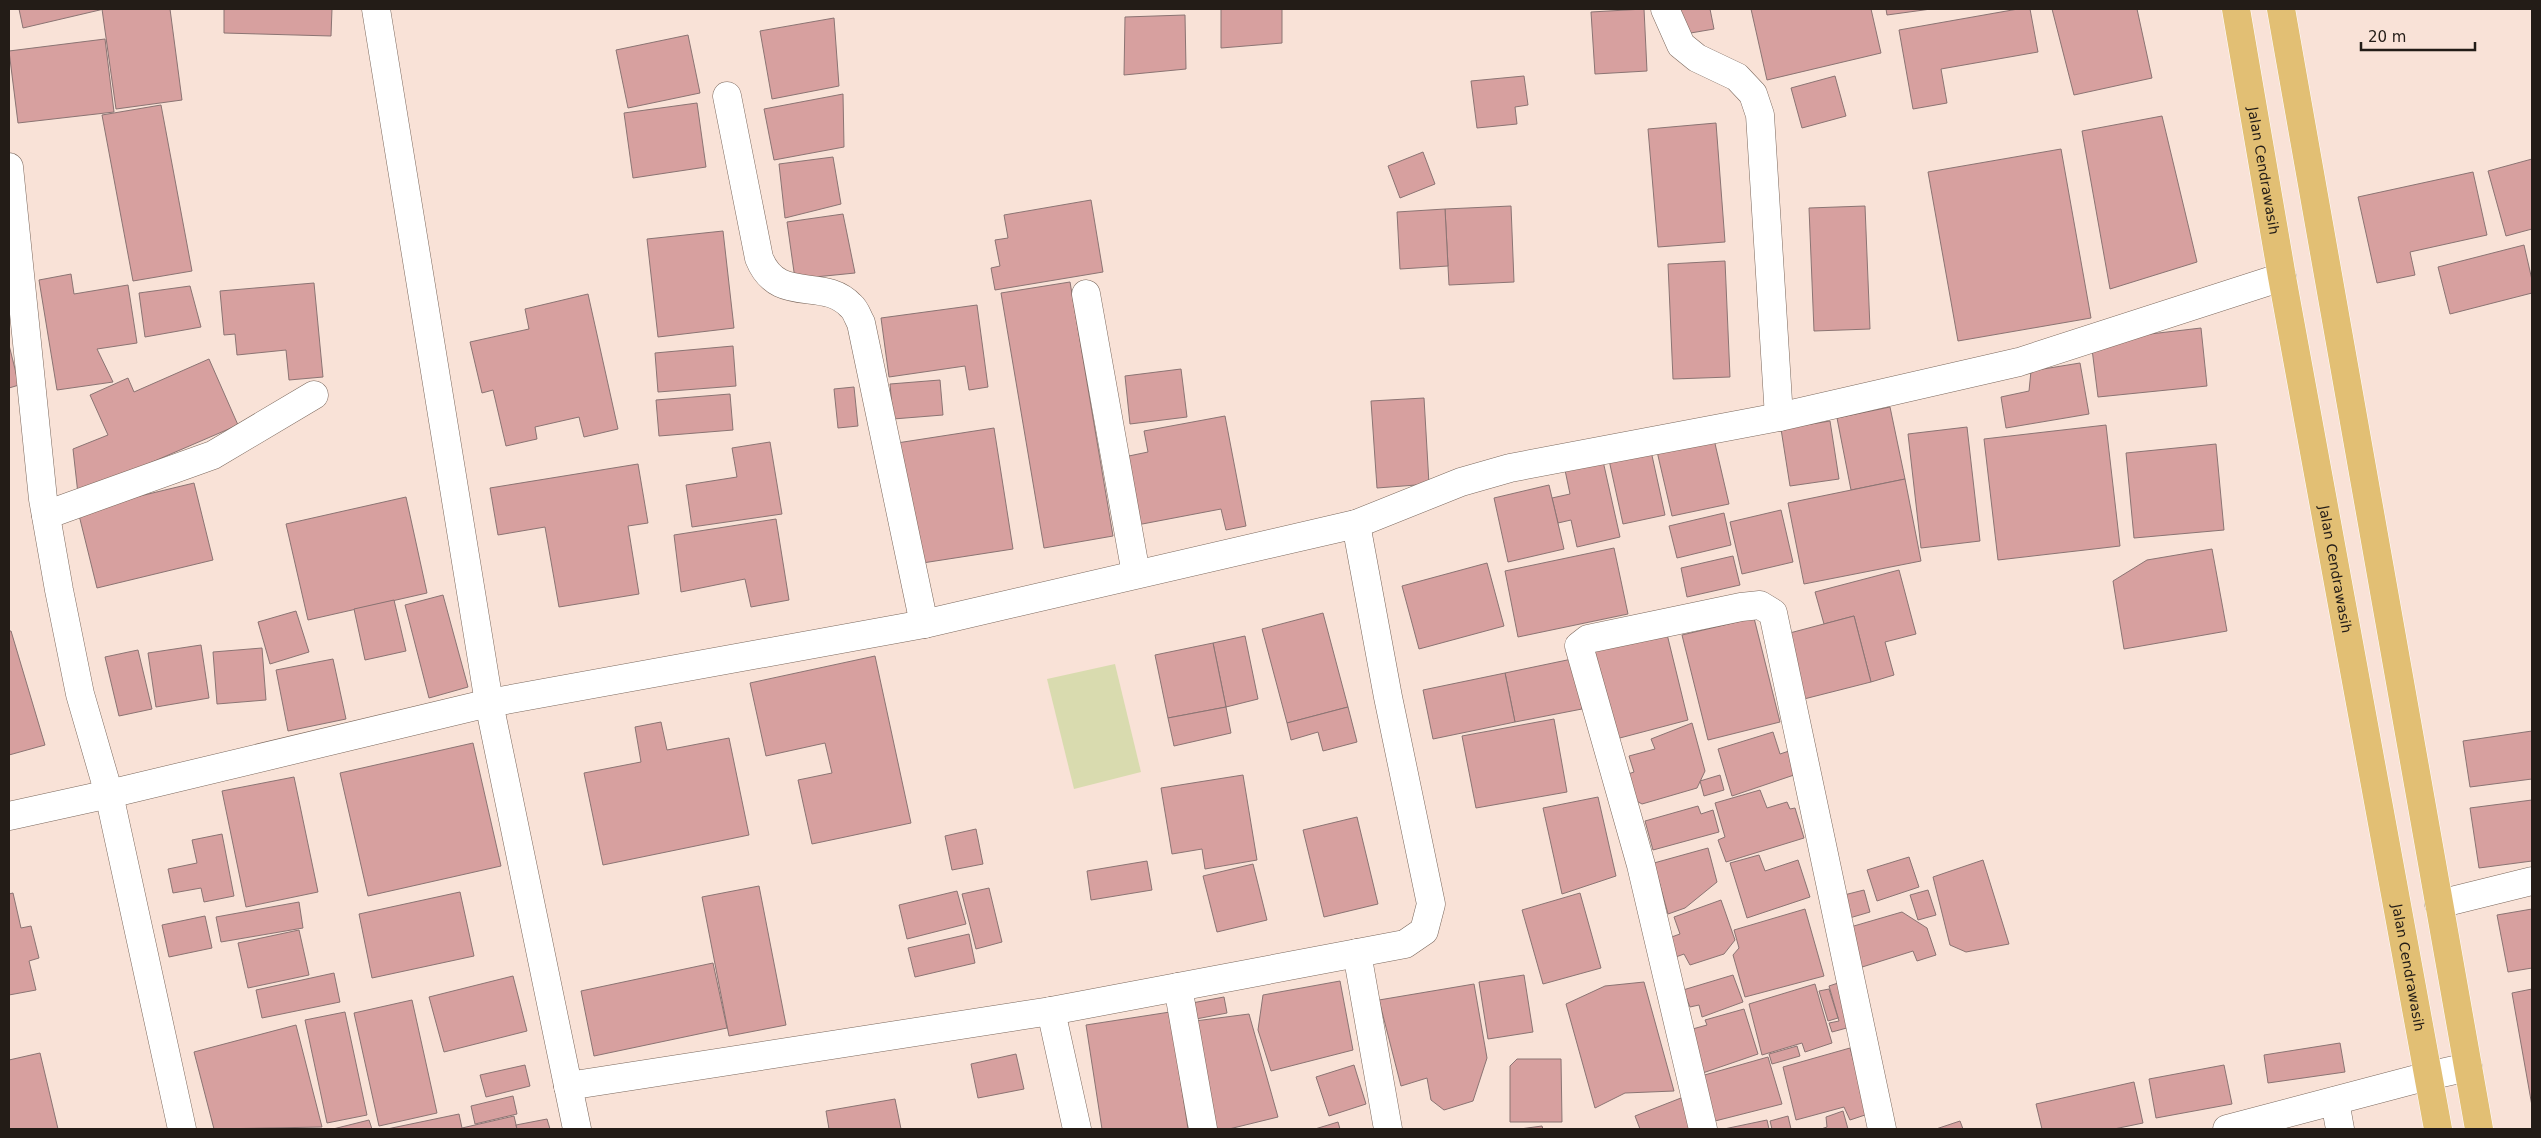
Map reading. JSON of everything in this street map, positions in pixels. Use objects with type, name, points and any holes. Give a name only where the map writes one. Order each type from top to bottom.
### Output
[{"type":"main road","name":"Jalan Cendrawasih","points":[[2236,9],[2282,277],[2438,1129]]},
{"type":"main road","points":[[2281,9],[2479,1129]]},
{"type":"street","points":[[376,9],[489,703],[576,1129]]},
{"type":"street","points":[[1665,9],[1681,45],[1697,58],[1737,76],[1753,94],[1760,115],[1779,417]]},
{"type":"street","points":[[727,96],[759,258],[764,271],[774,281],[788,286],[840,297],[852,307],[861,323],[924,624]]},
{"type":"street","points":[[9,167],[46,515],[80,694],[109,794],[182,1129]]},
{"type":"street","points":[[9,816],[109,794],[489,703],[924,624],[1356,524],[1461,482],[1510,468],[1779,417],[2019,362],[2282,277]]},
{"type":"street","points":[[1086,294],[1136,574]]},
{"type":"street","points":[[46,515],[213,455],[314,395]]},
{"type":"street","points":[[568,1086],[1052,1011],[1405,944],[1424,931],[1431,904],[1388,698],[1356,524]]},
{"type":"street","points":[[1703,1129],[1641,865],[1578,646],[1588,639],[1741,607],[1760,605],[1773,613],[1882,1129]]},
{"type":"street","points":[[2439,904],[2532,882]]},
{"type":"street","points":[[1357,953],[1388,1129]]},
{"type":"street","points":[[1178,987],[1204,1129]]},
{"type":"street","points":[[1052,1011],[1077,1129]]},
{"type":"street","points":[[2227,1129],[2428,1076],[2468,1068]]},
{"type":"street","points":[[2335,1101],[2340,1129]]},
{"type":"green space","points":[[1115,664],[1141,772],[1074,789],[1047,679]]},
{"type":"building","points":[[19,9],[104,9],[23,28]]},
{"type":"building","points":[[102,9],[170,9],[182,100],[116,109]]},
{"type":"building","points":[[224,9],[332,9],[331,36],[224,33]]},
{"type":"building","points":[[1221,9],[1282,9],[1282,43],[1221,48]]},
{"type":"building","points":[[1644,9],[1647,71],[1595,74],[1591,12]]},
{"type":"building","points":[[1674,9],[1710,9],[1714,29],[1679,35]]},
{"type":"building","points":[[1751,9],[1871,9],[1881,53],[1767,80]]},
{"type":"building","points":[[1886,9],[1931,9],[1887,15]]},
{"type":"building","points":[[2018,9],[2030,9],[2038,52],[1941,69],[1947,103],[1913,109],[1899,30]]},
{"type":"building","points":[[2052,9],[2137,9],[2152,78],[2074,95]]},
{"type":"building","points":[[1185,15],[1186,69],[1124,75],[1125,17]]},
{"type":"building","points":[[834,18],[839,86],[772,99],[760,31]]},
{"type":"building","points":[[688,35],[700,93],[628,108],[616,50]]},
{"type":"building","points":[[105,39],[114,112],[18,123],[9,51]]},
{"type":"building","points":[[1524,76],[1528,105],[1515,107],[1517,124],[1477,128],[1471,81]]},
{"type":"building","points":[[1835,76],[1846,116],[1802,128],[1791,88]]},
{"type":"building","points":[[843,94],[844,147],[774,160],[764,109]]},
{"type":"building","points":[[697,103],[706,167],[633,178],[624,113]]},
{"type":"building","points":[[161,105],[192,271],[133,281],[102,115]]},
{"type":"building","points":[[2162,116],[2197,262],[2110,289],[2082,131]]},
{"type":"building","points":[[1716,123],[1725,242],[1658,247],[1648,129]]},
{"type":"building","points":[[2061,149],[2091,318],[1958,341],[1928,172]]},
{"type":"building","points":[[1423,152],[1435,184],[1400,198],[1388,166]]},
{"type":"building","points":[[833,157],[841,204],[785,218],[779,164]]},
{"type":"building","points":[[2532,159],[2532,229],[2506,236],[2488,171]]},
{"type":"building","points":[[2473,172],[2487,235],[2410,252],[2415,275],[2377,283],[2358,197]]},
{"type":"building","points":[[1091,200],[1103,272],[995,290],[991,268],[1000,266],[995,240],[1008,238],[1004,215]]},
{"type":"building","points":[[1511,206],[1514,282],[1449,285],[1445,209]]},
{"type":"building","points":[[1865,206],[1870,329],[1814,331],[1809,208]]},
{"type":"building","points":[[1445,209],[1448,266],[1400,269],[1397,212]]},
{"type":"building","points":[[843,214],[855,273],[795,279],[787,222]]},
{"type":"building","points":[[723,231],[734,328],[658,337],[647,239]]},
{"type":"building","points":[[2524,245],[2532,280],[2532,293],[2450,314],[2438,267]]},
{"type":"building","points":[[1725,261],[1730,377],[1673,379],[1668,264]]},
{"type":"building","points":[[71,274],[74,294],[128,285],[137,343],[97,349],[113,382],[57,390],[39,280]]},
{"type":"building","points":[[1070,282],[1113,536],[1044,548],[1001,293]]},
{"type":"building","points":[[314,283],[323,377],[289,380],[286,350],[237,355],[235,334],[224,335],[220,291]]},
{"type":"building","points":[[190,286],[201,327],[145,337],[139,293]]},
{"type":"building","points":[[588,294],[618,429],[584,437],[579,417],[535,427],[537,439],[506,446],[493,390],[482,393],[470,342],[529,329],[525,309]]},
{"type":"building","points":[[977,305],[988,387],[969,390],[965,366],[889,377],[881,318]]},
{"type":"building","points":[[2201,328],[2207,386],[2098,397],[2091,341]]},
{"type":"building","points":[[9,345],[19,385],[9,388]]},
{"type":"building","points":[[733,346],[736,386],[658,392],[655,353]]},
{"type":"building","points":[[209,359],[238,425],[78,494],[73,449],[108,435],[90,395],[128,378],[134,392]]},
{"type":"building","points":[[2080,363],[2089,414],[2006,428],[2001,397],[2029,391],[2031,371]]},
{"type":"building","points":[[1181,369],[1187,417],[1130,424],[1125,376]]},
{"type":"building","points":[[940,380],[943,415],[893,419],[890,384]]},
{"type":"building","points":[[854,387],[858,426],[838,428],[834,389]]},
{"type":"building","points":[[730,394],[733,430],[659,436],[656,400]]},
{"type":"building","points":[[1424,398],[1429,484],[1377,488],[1371,401]]},
{"type":"building","points":[[1890,407],[1905,479],[1851,490],[1837,418]]},
{"type":"building","points":[[1225,416],[1246,526],[1226,530],[1221,509],[1137,525],[1124,457],[1148,452],[1144,431]]},
{"type":"building","points":[[1830,421],[1839,479],[1790,486],[1781,429]]},
{"type":"building","points":[[2106,425],[2120,546],[1998,560],[1984,439]]},
{"type":"building","points":[[1967,427],[1980,541],[1921,548],[1908,434]]},
{"type":"building","points":[[994,428],[1013,549],[916,564],[897,443]]},
{"type":"building","points":[[1713,435],[1729,504],[1672,516],[1656,447]]},
{"type":"building","points":[[770,442],[782,514],[692,527],[686,485],[737,477],[732,448]]},
{"type":"building","points":[[2216,444],[2224,530],[2134,538],[2126,453]]},
{"type":"building","points":[[1651,451],[1665,515],[1623,524],[1609,460]]},
{"type":"building","points":[[1603,461],[1620,537],[1577,547],[1571,520],[1558,523],[1552,498],[1570,494],[1565,470]]},
{"type":"building","points":[[638,464],[648,523],[628,526],[639,594],[559,607],[545,527],[498,535],[490,488]]},
{"type":"building","points":[[1905,479],[1921,561],[1804,584],[1788,503]]},
{"type":"building","points":[[194,483],[213,560],[97,588],[78,511]]},
{"type":"building","points":[[1549,485],[1564,549],[1508,562],[1494,498]]},
{"type":"building","points":[[406,497],[427,593],[308,620],[286,524]]},
{"type":"building","points":[[1781,510],[1793,562],[1742,574],[1730,522]]},
{"type":"building","points":[[1724,513],[1731,545],[1677,558],[1669,526]]},
{"type":"building","points":[[776,519],[789,600],[751,607],[745,579],[681,592],[674,535]]},
{"type":"building","points":[[1614,548],[1628,614],[1518,637],[1505,571]]},
{"type":"building","points":[[2212,549],[2227,631],[2124,649],[2113,581],[2147,560]]},
{"type":"building","points":[[1733,556],[1740,585],[1687,597],[1681,568]]},
{"type":"building","points":[[1487,563],[1504,626],[1419,649],[1402,586]]},
{"type":"building","points":[[1899,570],[1916,634],[1885,642],[1894,675],[1871,682],[1854,616],[1824,624],[1815,592]]},
{"type":"building","points":[[443,595],[468,687],[429,698],[405,605]]},
{"type":"building","points":[[394,600],[406,651],[365,660],[354,609]]},
{"type":"building","points":[[296,611],[309,652],[270,664],[258,622]]},
{"type":"building","points":[[1323,613],[1348,707],[1287,723],[1262,629]]},
{"type":"building","points":[[1854,616],[1871,682],[1804,699],[1786,634]]},
{"type":"building","points":[[1754,618],[1780,722],[1708,740],[1682,635]]},
{"type":"building","points":[[1666,630],[1688,720],[1616,739],[1593,648]]},
{"type":"building","points":[[9,631],[11,631],[45,745],[9,755]]},
{"type":"building","points":[[1245,636],[1258,699],[1226,707],[1213,643]]},
{"type":"building","points":[[1213,643],[1226,707],[1168,718],[1155,655]]},
{"type":"building","points":[[201,645],[209,698],[156,707],[148,653]]},
{"type":"building","points":[[262,648],[266,700],[217,704],[213,652]]},
{"type":"building","points":[[138,650],[152,709],[119,716],[105,657]]},
{"type":"building","points":[[875,656],[911,823],[812,844],[798,780],[832,773],[825,743],[766,756],[750,683]]},
{"type":"building","points":[[333,659],[346,719],[288,731],[276,670]]},
{"type":"building","points":[[1572,659],[1582,709],[1515,722],[1505,673]]},
{"type":"building","points":[[1505,673],[1515,722],[1433,739],[1423,690]]},
{"type":"building","points":[[1226,707],[1231,733],[1174,746],[1168,718]]},
{"type":"building","points":[[1348,707],[1357,742],[1323,751],[1318,732],[1291,740],[1287,723]]},
{"type":"building","points":[[1554,719],[1567,792],[1476,808],[1462,736]]},
{"type":"building","points":[[661,722],[667,750],[729,738],[749,835],[603,865],[584,773],[641,762],[635,727]]},
{"type":"building","points":[[1692,723],[1705,771],[1697,788],[1642,804],[1624,794],[1625,775],[1634,772],[1629,756],[1655,749],[1651,739]]},
{"type":"building","points":[[2532,731],[2532,779],[2470,787],[2463,741]]},
{"type":"building","points":[[1773,732],[1780,754],[1789,751],[1797,774],[1732,796],[1718,749]]},
{"type":"building","points":[[473,743],[501,866],[368,896],[340,773]]},
{"type":"building","points":[[1243,775],[1257,860],[1205,869],[1202,849],[1172,854],[1161,788]]},
{"type":"building","points":[[1720,775],[1724,790],[1704,796],[1700,781]]},
{"type":"building","points":[[294,777],[318,892],[246,907],[222,791]]},
{"type":"building","points":[[1760,790],[1767,808],[1787,802],[1790,809],[1795,808],[1804,838],[1726,862],[1718,840],[1725,837],[1715,803]]},
{"type":"building","points":[[1598,797],[1616,876],[1562,894],[1543,808]]},
{"type":"building","points":[[2532,800],[2532,861],[2479,868],[2470,808]]},
{"type":"building","points":[[1698,806],[1701,814],[1713,810],[1719,832],[1653,850],[1645,821]]},
{"type":"building","points":[[1357,817],[1378,904],[1324,917],[1303,830]]},
{"type":"building","points":[[976,829],[983,864],[952,870],[945,836]]},
{"type":"building","points":[[222,834],[234,896],[204,902],[201,888],[173,893],[168,869],[197,863],[192,840]]},
{"type":"building","points":[[1708,848],[1717,882],[1685,908],[1668,914],[1654,863]]},
{"type":"building","points":[[1759,855],[1765,871],[1798,860],[1810,897],[1747,918],[1730,863]]},
{"type":"building","points":[[1909,857],[1919,887],[1877,901],[1867,870]]},
{"type":"building","points":[[1983,860],[2009,944],[1966,952],[1950,945],[1933,877]]},
{"type":"building","points":[[1147,861],[1152,890],[1091,900],[1087,871]]},
{"type":"building","points":[[1253,864],[1267,920],[1217,932],[1203,876]]},
{"type":"building","points":[[759,886],[786,1025],[729,1036],[702,897]]},
{"type":"building","points":[[989,888],[1002,942],[976,949],[962,894]]},
{"type":"building","points":[[1864,890],[1870,912],[1846,919],[1840,896]]},
{"type":"building","points":[[1928,890],[1936,915],[1918,920],[1910,895]]},
{"type":"building","points":[[957,891],[966,924],[907,939],[899,905]]},
{"type":"building","points":[[460,892],[474,956],[372,978],[359,914]]},
{"type":"building","points":[[13,893],[21,928],[31,926],[39,958],[29,961],[36,990],[9,995],[9,894]]},
{"type":"building","points":[[1580,893],[1601,968],[1543,984],[1522,910]]},
{"type":"building","points":[[1721,900],[1735,940],[1724,954],[1690,965],[1684,954],[1673,958],[1666,939],[1680,934],[1674,917]]},
{"type":"building","points":[[299,902],[303,928],[221,942],[216,917]]},
{"type":"building","points":[[1805,909],[1824,976],[1745,997],[1733,955],[1739,948],[1734,930]]},
{"type":"building","points":[[2532,909],[2532,968],[2508,972],[2497,915]]},
{"type":"building","points":[[1902,912],[1927,928],[1936,955],[1917,961],[1913,951],[1859,968],[1847,928]]},
{"type":"building","points":[[205,916],[212,948],[169,957],[162,925]]},
{"type":"building","points":[[299,930],[309,975],[248,988],[238,943]]},
{"type":"building","points":[[969,934],[975,963],[915,977],[908,948]]},
{"type":"building","points":[[713,963],[727,1028],[594,1056],[581,991]]},
{"type":"building","points":[[334,973],[340,1002],[262,1018],[256,990]]},
{"type":"building","points":[[1524,975],[1533,1032],[1488,1039],[1479,982]]},
{"type":"building","points":[[1733,975],[1743,1002],[1702,1017],[1699,1005],[1690,1007],[1683,990]]},
{"type":"building","points":[[513,976],[527,1031],[444,1052],[429,997]]},
{"type":"building","points":[[1340,981],[1353,1050],[1271,1071],[1258,1030],[1263,995]]},
{"type":"building","points":[[1644,982],[1674,1091],[1625,1093],[1595,1108],[1566,1004],[1605,986]]},
{"type":"building","points":[[1841,982],[1854,1026],[1832,1032],[1829,1023],[1839,1021],[1829,986]]},
{"type":"building","points":[[1474,984],[1487,1058],[1473,1101],[1444,1110],[1431,1100],[1427,1078],[1401,1086],[1379,1000]]},
{"type":"building","points":[[1815,984],[1832,1043],[1805,1052],[1802,1043],[1762,1055],[1749,1004]]},
{"type":"building","points":[[1829,989],[1838,1018],[1828,1021],[1819,991]]},
{"type":"building","points":[[2532,989],[2532,1106],[2512,993]]},
{"type":"building","points":[[1224,997],[1227,1013],[1196,1019],[1192,1003]]},
{"type":"building","points":[[412,1000],[437,1113],[379,1126],[354,1013]]},
{"type":"building","points":[[1744,1009],[1758,1054],[1694,1076],[1689,1030],[1707,1025],[1705,1020]]},
{"type":"building","points":[[345,1012],[367,1115],[327,1123],[305,1020]]},
{"type":"building","points":[[1170,1012],[1188,1129],[1102,1129],[1086,1025]]},
{"type":"building","points":[[1249,1014],[1278,1117],[1229,1129],[1214,1129],[1195,1021]]},
{"type":"building","points":[[296,1025],[322,1127],[214,1129],[194,1052]]},
{"type":"building","points":[[2340,1043],[2345,1072],[2268,1083],[2264,1055]]},
{"type":"building","points":[[1797,1046],[1800,1056],[1772,1064],[1769,1054]]},
{"type":"building","points":[[1850,1048],[1868,1114],[1850,1120],[1844,1107],[1796,1120],[1783,1067]]},
{"type":"building","points":[[40,1053],[58,1129],[9,1129],[9,1060]]},
{"type":"building","points":[[1016,1054],[1024,1089],[978,1098],[971,1064]]},
{"type":"building","points":[[1768,1057],[1782,1104],[1715,1121],[1701,1076]]},
{"type":"building","points":[[1517,1059],[1561,1059],[1562,1122],[1510,1122],[1510,1066]]},
{"type":"building","points":[[525,1065],[530,1086],[486,1097],[480,1075]]},
{"type":"building","points":[[1354,1065],[1366,1104],[1329,1116],[1316,1077]]},
{"type":"building","points":[[2224,1065],[2232,1104],[2156,1118],[2149,1079]]},
{"type":"building","points":[[2134,1082],[2143,1123],[2114,1129],[2042,1129],[2036,1104]]},
{"type":"building","points":[[513,1096],[517,1114],[475,1124],[471,1106]]},
{"type":"building","points":[[1681,1098],[1693,1129],[1640,1129],[1635,1116]]},
{"type":"building","points":[[895,1099],[901,1129],[829,1129],[826,1111]]},
{"type":"building","points":[[1843,1111],[1848,1129],[1821,1129],[1827,1127],[1826,1117]]},
{"type":"building","points":[[459,1114],[462,1128],[514,1116],[517,1129],[387,1129]]},
{"type":"building","points":[[1788,1116],[1791,1129],[1772,1129],[1770,1121]]},
{"type":"building","points":[[547,1119],[550,1129],[517,1129],[516,1125]]},
{"type":"building","points":[[369,1120],[372,1129],[333,1129]]},
{"type":"building","points":[[1767,1120],[1769,1129],[1724,1129]]},
{"type":"building","points":[[1960,1121],[1963,1129],[1936,1129]]},
{"type":"building","points":[[1338,1122],[1340,1129],[1315,1129]]},
{"type":"building","points":[[1542,1126],[1543,1129],[1520,1129]]}]
